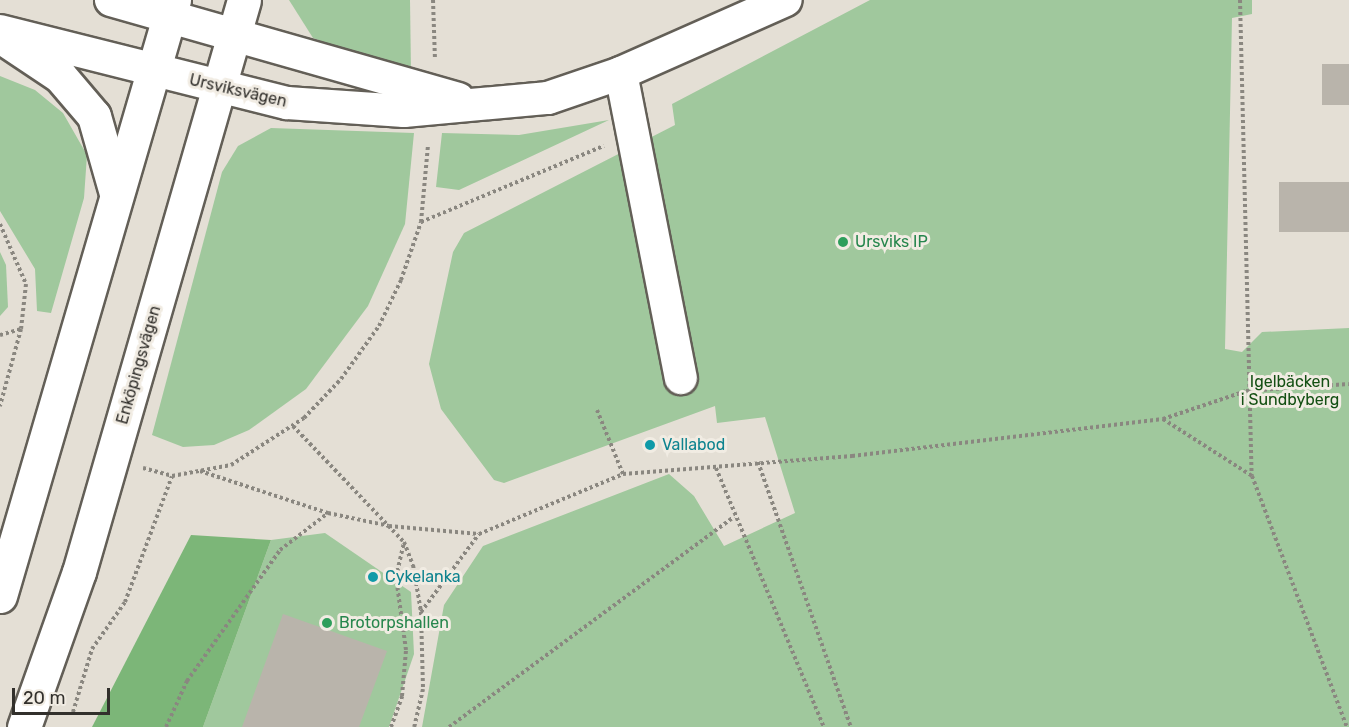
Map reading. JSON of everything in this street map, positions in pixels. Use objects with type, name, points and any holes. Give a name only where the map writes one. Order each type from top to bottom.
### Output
[{"type":"main road","name":"Enköpingsvägen","points":[[24,727],[79,572],[244,0]]},
{"type":"main road","points":[[0,596],[171,9]]},
{"type":"main road","points":[[0,33],[60,76],[94,116],[116,198]]},
{"type":"street","name":"Ursviksvägen","points":[[111,0],[171,9],[233,38],[482,105]]},
{"type":"street","name":"Ursviksvägen","points":[[0,33],[287,103],[404,111],[548,98],[621,73],[776,2]]},
{"type":"street","points":[[621,73],[681,378]]},
{"type":"path","points":[[433,0],[434,70]]},
{"type":"path","points":[[1240,0],[1246,392],[1252,476],[1347,727]]},
{"type":"path","points":[[422,222],[634,134]]},
{"type":"path","points":[[140,467],[172,476],[231,465],[293,426],[340,379],[379,326],[422,222],[428,146]]},
{"type":"path","points":[[0,224],[26,284],[21,329],[0,406]]},
{"type":"path","points":[[0,335],[21,329]]},
{"type":"path","points":[[200,471],[328,513],[389,526],[479,534],[623,474],[716,468],[1163,419],[1246,392],[1349,384]]},
{"type":"path","points":[[597,410],[623,474]]},
{"type":"path","points":[[1163,419],[1252,476]]},
{"type":"path","points":[[293,426],[404,542],[421,612],[423,689],[414,727]]},
{"type":"path","points":[[758,462],[851,727]]},
{"type":"path","points":[[716,468],[734,517],[824,727]]},
{"type":"path","points":[[73,712],[92,649],[125,602],[172,476]]},
{"type":"path","points":[[166,727],[187,681],[280,550],[328,513]]},
{"type":"path","points":[[449,727],[734,517]]},
{"type":"path","points":[[421,612],[479,534]]},
{"type":"path","points":[[391,727],[402,696],[406,650],[396,577],[404,542]]},
{"type":"green space","points":[[289,0],[410,0],[411,73],[313,38]]},
{"type":"green space","name":"Igelbäcken i Sundbyberg","points":[[870,0],[1252,0],[1252,14],[1232,18],[1225,349],[1242,352],[1262,332],[1349,328],[1349,727],[422,727],[444,605],[483,546],[669,474],[694,496],[724,546],[795,513],[765,417],[717,423],[715,406],[504,483],[494,480],[441,409],[429,364],[453,252],[464,233],[675,125],[672,104]]},
{"type":"green space","points":[[0,76],[35,90],[63,113],[87,155],[84,198],[51,313],[37,311],[35,269],[0,211]]},
{"type":"green space","points":[[609,120],[459,190],[436,187],[442,133],[519,135]]},
{"type":"green space","points":[[271,128],[414,133],[405,224],[368,306],[306,389],[249,430],[214,445],[183,447],[152,435],[222,172],[238,146]]},
{"type":"green space","points":[[0,252],[6,265],[8,307],[0,316]]},
{"type":"green space","name":"Brotorpshallen","points":[[325,533],[411,592],[414,654],[389,727],[203,727],[271,540]]},
{"type":"green space","points":[[191,535],[271,540],[203,727],[92,727]]},
{"type":"building","points":[[1322,64],[1349,64],[1349,105],[1322,105]]},
{"type":"building","points":[[1279,182],[1349,182],[1349,232],[1279,232]]},
{"type":"building","points":[[283,614],[387,651],[359,727],[242,727]]},
{"type":"place","name":"Ursviks IP","points":[[843,242]]},
{"type":"place","name":"Vallabod","points":[[650,445]]},
{"type":"place","name":"Cykelanka","points":[[373,577]]},
{"type":"place","name":"Brotorpshallen","points":[[327,623]]}]
